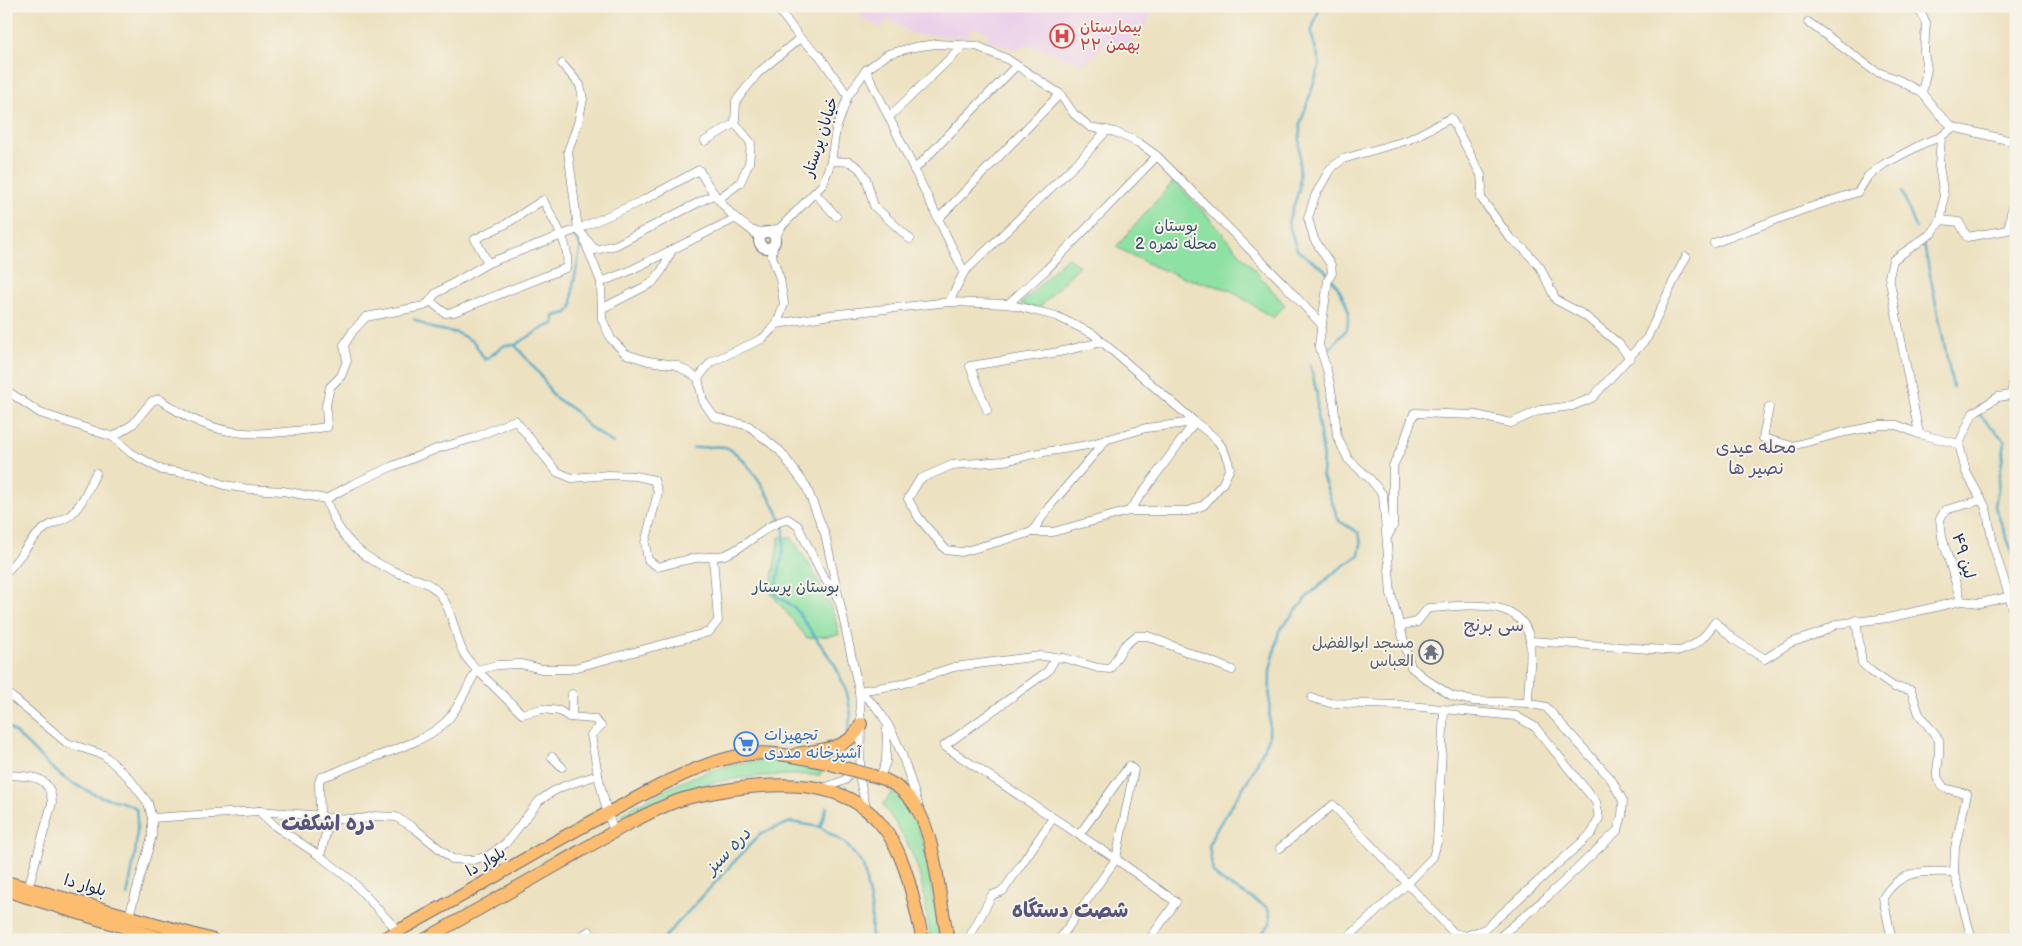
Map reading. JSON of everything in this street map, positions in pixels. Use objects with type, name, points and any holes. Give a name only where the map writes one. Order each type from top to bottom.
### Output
[{"type":"main road","points":[[789,756],[842,745],[857,735],[861,724]]},
{"type":"main road","name":"بلوار دا","points":[[380,940],[607,812],[684,774],[713,762],[739,755],[766,753],[789,756]]},
{"type":"main road","points":[[789,756],[867,771],[897,786],[910,798],[921,813],[931,844],[948,940]]},
{"type":"main road","points":[[424,940],[614,831],[662,808],[700,794],[785,784],[824,788],[849,798],[866,808],[881,824],[894,842],[911,891],[922,940]]},
{"type":"main road","name":"بلوار دا","points":[[6,882],[129,916],[169,935]]},
{"type":"main road","name":"بلوار دا","points":[[6,891],[169,935],[213,940]]},
{"type":"street","points":[[776,6],[800,38],[819,54],[848,96]]},
{"type":"street","points":[[1918,6],[1926,23],[1924,52],[1926,69],[1922,94]]},
{"type":"street","points":[[1808,22],[1875,71],[1898,80],[1922,94],[1939,114],[1954,127],[2016,142]]},
{"type":"street","points":[[580,232],[595,250],[616,245],[740,183],[749,163],[751,144],[735,123],[736,101],[758,73],[800,38]]},
{"type":"street","name":"خیابان پرستار","points":[[780,228],[823,184],[831,161],[836,129],[848,96],[866,70],[888,54],[914,47],[936,44],[964,45]]},
{"type":"street","points":[[889,117],[964,45],[977,46],[1007,59],[1060,94],[1074,114],[1090,127],[1115,132],[1139,143],[1157,156],[1276,275],[1322,325]]},
{"type":"street","points":[[562,64],[580,85],[583,99],[578,123],[568,152],[580,232],[601,282],[602,318],[611,340],[626,354],[676,365],[698,378],[703,401],[714,416],[749,426],[780,451],[806,486],[825,534],[859,691],[867,771],[861,786],[866,808]]},
{"type":"street","points":[[914,170],[1016,66]]},
{"type":"street","points":[[866,70],[964,272]]},
{"type":"street","points":[[938,219],[1060,94]]},
{"type":"street","points":[[1496,940],[1618,830],[1622,816],[1623,801],[1611,779],[1546,708],[1528,703],[1473,701],[1452,696],[1411,667],[1391,594],[1383,495],[1370,479],[1348,459],[1337,436],[1332,396],[1319,346],[1331,265],[1314,239],[1308,218],[1315,196],[1330,169],[1343,159],[1408,140],[1451,118],[1481,175],[1481,198],[1510,238],[1524,249],[1540,268],[1556,300],[1584,315],[1618,344],[1630,358]]},
{"type":"street","points":[[705,141],[735,123]]},
{"type":"street","points":[[1714,243],[1802,210],[1858,192],[1868,176],[1884,164],[1924,143],[1941,137],[1954,127]]},
{"type":"street","points":[[949,302],[964,272],[1084,156],[1107,130]]},
{"type":"street","points":[[1919,434],[1888,277],[1893,260],[1932,233],[1941,220],[1944,196],[1939,166],[1941,137]]},
{"type":"street","points":[[1008,304],[1046,270],[1157,156]]},
{"type":"street","points":[[831,161],[850,162],[859,168],[871,190],[874,206],[910,239]]},
{"type":"street","points":[[113,437],[133,424],[152,401],[159,399],[175,411],[205,424],[233,433],[261,435],[327,427],[326,405],[330,387],[341,376],[347,361],[344,345],[353,330],[366,317],[424,306],[434,294],[488,262],[561,234],[580,232],[699,170],[715,197],[736,218],[766,241],[780,279],[784,304],[777,324],[762,339],[712,362],[698,378]]},
{"type":"street","points":[[1941,220],[1959,222],[1967,237],[2008,230],[2016,186]]},
{"type":"street","points":[[815,193],[836,216]]},
{"type":"street","points":[[430,301],[445,313],[454,312],[560,272],[566,268],[569,261],[561,234],[543,200],[506,224],[475,239],[488,262]]},
{"type":"street","points":[[601,282],[736,218]]},
{"type":"street","points":[[766,241],[780,228]]},
{"type":"street","points":[[766,241],[780,228]]},
{"type":"street","points":[[603,308],[652,284],[662,270],[672,250]]},
{"type":"street","points":[[1387,538],[1392,526],[1394,466],[1414,413],[1476,414],[1511,423],[1540,410],[1572,406],[1592,398],[1647,338],[1686,257]]},
{"type":"street","points":[[777,324],[830,314],[949,302],[1008,304],[1056,316],[1093,334],[1214,437],[1225,450],[1230,468],[1223,483],[1204,505],[1189,512],[1129,511],[1054,532],[1032,532],[962,552],[946,550],[919,518],[908,498],[920,480],[952,466],[1004,461],[1088,445],[1146,428],[1195,422]]},
{"type":"street","points":[[987,410],[970,366],[1059,352],[1102,342]]},
{"type":"street","points":[[2016,366],[2011,395],[1998,396],[1973,413],[1959,444],[1966,472],[1986,508],[1994,548],[2016,618]]},
{"type":"street","points":[[6,390],[40,412],[113,437],[131,453],[162,470],[196,474],[232,486],[283,491],[326,499],[353,484],[393,466],[439,448],[474,438],[515,420],[539,452],[558,472],[572,478],[608,475],[636,476],[654,480],[658,492],[645,543],[648,560],[658,567],[699,557],[725,555],[742,546],[775,522],[788,520],[798,526],[822,573],[838,599]]},
{"type":"street","points":[[1769,407],[1763,438],[1792,446],[1881,425],[1897,425],[1919,434],[1959,444]]},
{"type":"street","points":[[1129,511],[1195,422]]},
{"type":"street","points":[[1032,532],[1050,507],[1107,439]]},
{"type":"street","points":[[6,572],[48,524],[70,515],[96,473]]},
{"type":"street","points":[[326,499],[331,516],[347,539],[360,552],[378,565],[425,581],[440,593],[464,654],[477,670],[522,714],[542,709],[560,710],[572,717],[594,719],[600,726],[591,735],[598,775],[607,812],[614,831]]},
{"type":"street","name":"لین ۴۹","points":[[1982,500],[1946,510],[1940,519],[1942,537],[1961,601],[1980,603],[2008,597]]},
{"type":"street","points":[[320,814],[319,782],[321,777],[381,756],[439,728],[450,717],[477,670],[497,665],[521,664],[542,669],[570,669],[709,632],[718,621],[713,557]]},
{"type":"street","points":[[1530,641],[1680,651],[1695,646],[1716,622],[1733,639],[1765,659],[1790,643],[1820,634],[1837,624],[1856,620],[1888,618],[1961,601]]},
{"type":"street","points":[[1399,626],[1417,622],[1428,608],[1494,606],[1514,613],[1524,623],[1530,641],[1528,703]]},
{"type":"street","points":[[1856,620],[1862,663],[1894,687],[1911,690],[1919,714],[1939,740],[1937,777],[1944,788],[1967,794],[1955,848],[1954,872],[1972,940]]},
{"type":"street","points":[[859,691],[902,684],[954,667],[1040,656],[1056,657],[1110,670],[1124,646],[1136,636],[1148,636],[1232,670]]},
{"type":"street","points":[[1056,657],[1048,671],[944,746],[1116,859],[1176,902],[1149,940]]},
{"type":"street","points":[[859,691],[876,708],[887,725],[908,772],[921,813]]},
{"type":"street","points":[[6,692],[67,743],[104,755],[130,778],[148,803],[152,818],[152,836],[129,916]]},
{"type":"street","points":[[572,694],[572,717]]},
{"type":"street","points":[[1280,848],[1333,805],[1454,932],[1466,936],[1485,929],[1592,833],[1600,818],[1596,802],[1535,727],[1516,716],[1400,705],[1330,704],[1312,698]]},
{"type":"street","points":[[1345,940],[1407,884],[1433,857],[1437,842],[1444,710]]},
{"type":"street","points":[[824,788],[886,762],[888,748],[887,725]]},
{"type":"street","points":[[552,757],[562,767]]},
{"type":"street","points":[[1059,940],[1116,859],[1134,770],[1129,766],[1079,835]]},
{"type":"street","points":[[6,775],[39,778],[45,782],[52,794],[52,804],[28,888]]},
{"type":"street","points":[[152,818],[259,811],[320,814],[330,818],[362,820],[376,816],[396,817],[414,828],[452,859],[473,860],[488,856],[506,843],[538,801],[564,786],[598,775]]},
{"type":"street","points":[[259,811],[275,826],[320,856],[352,881],[398,931]]},
{"type":"street","points":[[320,856],[330,818]]},
{"type":"street","points":[[968,940],[992,895],[1003,891],[1053,818]]},
{"type":"street","points":[[1892,940],[1883,898],[1890,886],[1903,877],[1920,871],[1954,872]]},
{"type":"street","points":[[575,940],[589,931]]},
{"type":"shaded area","name":"بیمارستان ۲۲ بهمن","points":[[861,6],[1150,6],[1151,11],[1149,21],[1124,51],[1110,39],[1085,64],[1026,44],[1018,50],[988,41],[987,32],[971,27],[967,38],[912,34],[888,19],[881,28],[861,17]]},
{"type":"green space","name":"بوستان محله نمره 2","points":[[1174,181],[1204,212],[1285,305],[1273,318],[1230,290],[1185,278],[1153,266],[1116,247]]},
{"type":"green space","points":[[1067,257],[1079,266],[1038,309],[1021,304]]},
{"type":"green space","name":"بوستان پرستار","points":[[779,537],[792,538],[807,561],[832,609],[839,635],[807,638],[770,592]]},
{"type":"green space","points":[[768,760],[798,763],[822,772],[820,775],[757,776],[709,783],[667,796],[623,819],[621,814],[673,786],[710,771],[748,762]]},
{"type":"green space","points":[[892,791],[906,805],[917,823],[924,847],[940,940],[931,940],[917,866],[903,836],[883,805]]},
{"type":"waterway","points":[[1320,6],[1311,33],[1320,64],[1300,125],[1299,190],[1288,222],[1297,250],[1324,269],[1337,286],[1345,301],[1349,313],[1347,329],[1330,348]]},
{"type":"waterway","points":[[1902,192],[1916,228]]},
{"type":"waterway","points":[[515,345],[545,327],[554,324],[554,316],[567,313],[572,307],[573,286],[581,246],[572,234]]},
{"type":"waterway","points":[[1924,245],[1953,387]]},
{"type":"waterway","points":[[414,319],[431,328],[457,333],[474,342],[485,360],[505,345],[515,345],[542,377],[553,396],[575,411],[588,426],[613,443]]},
{"type":"waterway","points":[[1256,940],[1270,924],[1270,915],[1267,907],[1220,880],[1213,872],[1209,846],[1214,833],[1251,775],[1269,738],[1270,671],[1279,631],[1308,596],[1336,571],[1359,555],[1361,544],[1359,533],[1339,521],[1322,475],[1323,453],[1317,415],[1317,394],[1310,364]]},
{"type":"waterway","points":[[1978,413],[2005,441],[1995,507],[2016,562]]},
{"type":"waterway","points":[[693,448],[720,446],[732,451],[752,470],[770,498],[784,533],[775,594],[795,608],[835,665],[847,693],[851,714],[847,735]]},
{"type":"waterway","points":[[6,725],[47,764],[74,784],[99,796],[136,808],[137,830],[134,863],[127,896]]},
{"type":"waterway","points":[[820,827],[827,807]]},
{"type":"waterway","name":"دره سبز","points":[[662,940],[760,834],[791,822],[820,827],[846,844],[863,865],[872,912],[871,940]]},
{"type":"place","name":"بیمارستان ۲۲ بهمن","points":[[1062,36]]},
{"type":"place","name":"مسجد ابوالفضل العباس","points":[[1431,652]]},
{"type":"place","name":"تجهیزات آشپزخانه مددی","points":[[746,744]]},
{"type":"district","name":"محله عیدی نصیر ها","points":[[1756,457]]},
{"type":"district","name":"سی برنج","points":[[1494,625]]},
{"type":"district","name":"دره اشکفت","points":[[328,823]]},
{"type":"district","name":"شصت دستگاه","points":[[1070,910]]}]
